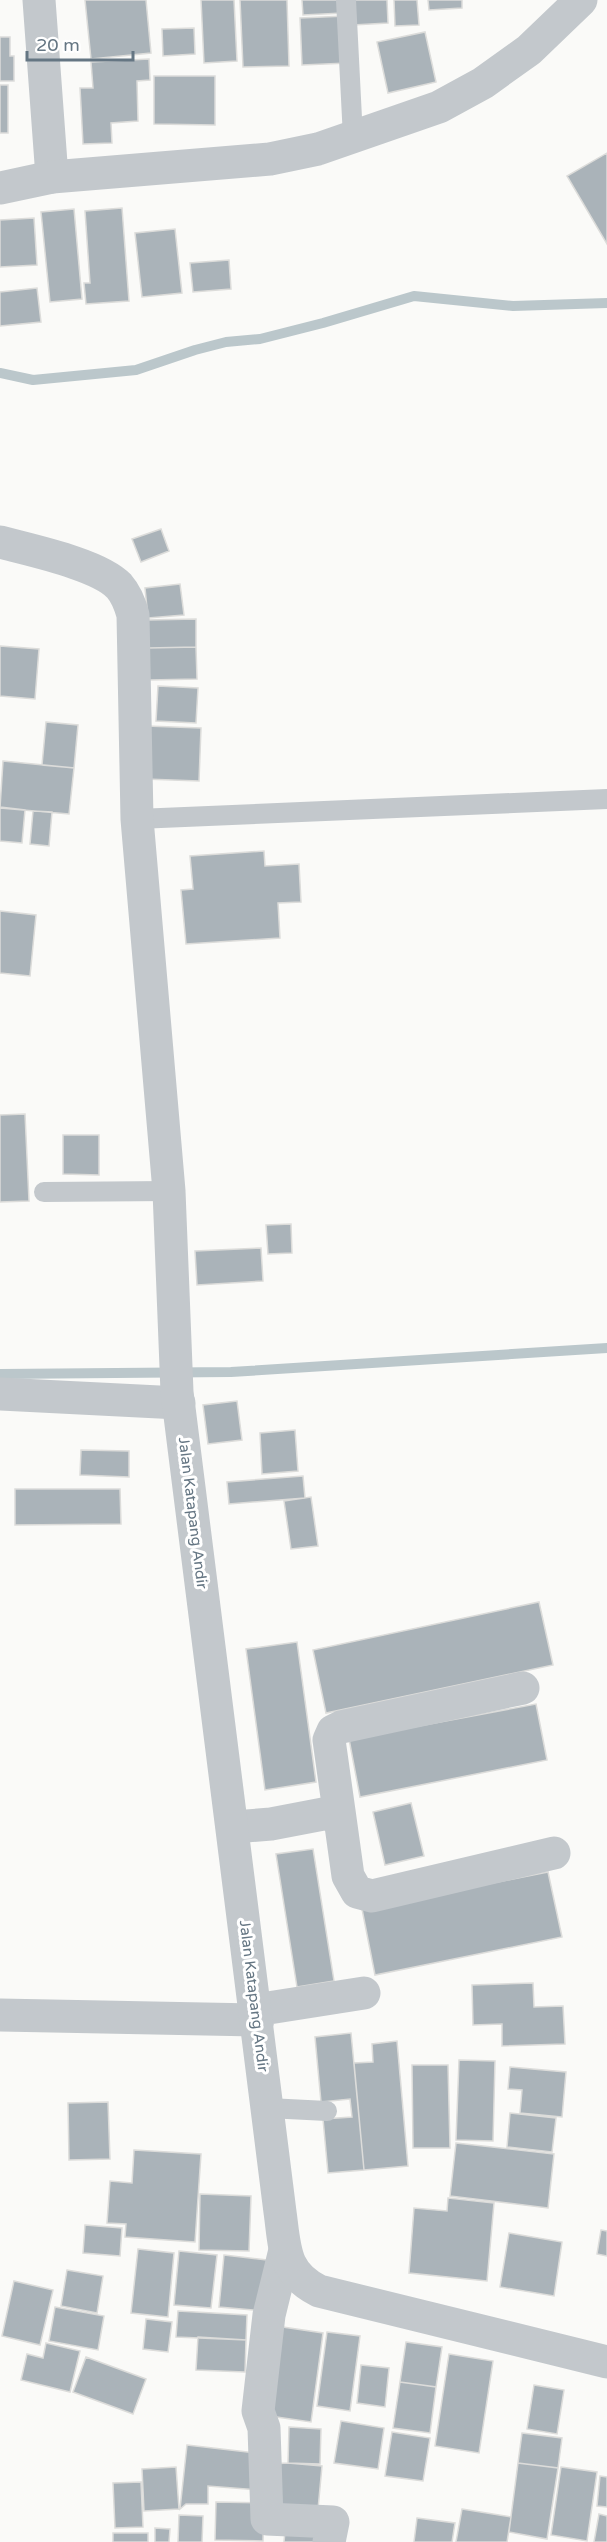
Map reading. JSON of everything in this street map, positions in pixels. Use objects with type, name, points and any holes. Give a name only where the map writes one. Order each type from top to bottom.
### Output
[{"type":"street","points":[[39,0],[52,177]]},
{"type":"street","points":[[0,188],[52,177],[270,159],[318,150],[439,107],[483,83],[529,50],[581,0]]},
{"type":"street","name":"Jalan Katapang Andir","points":[[0,542],[64,559],[117,584],[129,600],[133,615],[137,819],[169,1191],[178,1386],[285,2250],[297,2277],[319,2291],[607,2362]]},
{"type":"street","points":[[0,1394],[178,1386]]},
{"type":"street","points":[[523,1688],[341,1727],[333,1731],[329,1740],[348,1876],[357,1892],[372,1896],[554,1853]]},
{"type":"street","points":[[233,1827],[271,1824],[339,1810]]},
{"type":"street","points":[[0,2015],[257,2015],[364,1993]]},
{"type":"street","points":[[285,2250],[269,2315],[258,2411],[264,2428],[267,2519],[333,2522],[329,2542]]},
{"type":"lane","points":[[346,0],[353,138]]},
{"type":"lane","points":[[137,819],[607,799]]},
{"type":"lane","points":[[44,1192],[169,1191]]},
{"type":"lane","points":[[268,2108],[327,2111]]},
{"type":"building","points":[[85,0],[146,0],[151,53],[91,59]]},
{"type":"building","points":[[201,0],[234,0],[237,61],[204,63]]},
{"type":"building","points":[[240,0],[287,0],[289,66],[243,67]]},
{"type":"building","points":[[302,0],[342,0],[343,13],[303,15]]},
{"type":"building","points":[[351,0],[387,0],[388,23],[353,25]]},
{"type":"building","points":[[394,0],[417,0],[419,25],[395,26]]},
{"type":"building","points":[[428,0],[462,0],[462,8],[429,10]]},
{"type":"building","points":[[346,16],[348,63],[302,65],[300,18]]},
{"type":"building","points":[[194,28],[195,54],[163,56],[162,29]]},
{"type":"building","points":[[425,32],[436,82],[388,93],[377,42]]},
{"type":"building","points":[[0,37],[10,37],[10,56],[14,56],[14,81],[0,81]]},
{"type":"building","points":[[149,59],[150,80],[137,81],[138,121],[111,123],[112,143],[83,144],[80,88],[93,88],[91,62]]},
{"type":"building","points":[[154,76],[215,76],[215,125],[154,124]]},
{"type":"building","points":[[0,85],[8,85],[8,133],[0,133]]},
{"type":"building","points":[[607,153],[607,244],[567,176]]},
{"type":"building","points":[[122,208],[129,301],[86,304],[84,283],[90,283],[85,211]]},
{"type":"building","points":[[74,209],[82,299],[50,302],[41,212]]},
{"type":"building","points":[[34,218],[37,265],[0,267],[0,220]]},
{"type":"building","points":[[175,229],[182,293],[142,297],[135,233]]},
{"type":"building","points":[[229,260],[231,289],[193,292],[190,263]]},
{"type":"building","points":[[37,288],[41,322],[0,326],[0,292]]},
{"type":"building","points":[[161,529],[169,551],[141,562],[132,539]]},
{"type":"building","points":[[180,584],[184,615],[148,618],[145,588]]},
{"type":"building","points":[[196,619],[196,647],[148,648],[148,620]]},
{"type":"building","points":[[0,646],[39,649],[35,699],[0,696]]},
{"type":"building","points":[[196,647],[197,679],[149,680],[148,648]]},
{"type":"building","points":[[158,686],[198,688],[196,723],[156,721]]},
{"type":"building","points":[[46,722],[78,725],[74,768],[42,765]]},
{"type":"building","points":[[146,726],[201,728],[199,781],[145,779]]},
{"type":"building","points":[[3,761],[74,768],[69,814],[0,808]]},
{"type":"building","points":[[0,807],[25,810],[22,843],[0,841]]},
{"type":"building","points":[[33,811],[52,812],[49,846],[30,844]]},
{"type":"building","points":[[264,851],[265,866],[299,864],[301,902],[278,903],[280,938],[186,944],[181,890],[193,889],[190,856]]},
{"type":"building","points":[[0,911],[36,915],[30,976],[0,973]]},
{"type":"building","points":[[25,1114],[29,1201],[0,1202],[0,1115]]},
{"type":"building","points":[[63,1135],[99,1135],[99,1175],[63,1174]]},
{"type":"building","points":[[291,1224],[292,1253],[268,1254],[266,1225]]},
{"type":"building","points":[[261,1248],[263,1281],[197,1285],[195,1251]]},
{"type":"building","points":[[237,1401],[242,1440],[208,1444],[203,1405]]},
{"type":"building","points":[[295,1430],[298,1471],[262,1474],[260,1433]]},
{"type":"building","points":[[81,1450],[129,1451],[129,1477],[80,1475]]},
{"type":"building","points":[[303,1476],[305,1498],[229,1504],[227,1482]]},
{"type":"building","points":[[15,1489],[120,1489],[121,1524],[15,1525]]},
{"type":"building","points":[[311,1497],[318,1546],[291,1549],[284,1501]]},
{"type":"building","points":[[539,1602],[553,1665],[326,1713],[313,1650]]},
{"type":"building","points":[[297,1642],[316,1782],[265,1790],[246,1649]]},
{"type":"building","points":[[536,1704],[547,1760],[360,1797],[349,1739]]},
{"type":"building","points":[[411,1803],[424,1856],[385,1865],[373,1812]]},
{"type":"building","points":[[313,1849],[334,1981],[297,1987],[276,1854]]},
{"type":"building","points":[[548,1872],[562,1937],[375,1975],[362,1909]]},
{"type":"building","points":[[533,1983],[534,2007],[563,2006],[565,2044],[502,2046],[502,2024],[473,2025],[472,1985]]},
{"type":"building","points":[[351,2033],[364,2170],[328,2173],[323,2119],[352,2117],[350,2099],[321,2102],[315,2037]]},
{"type":"building","points":[[397,2041],[408,2166],[364,2170],[354,2063],[373,2062],[372,2044]]},
{"type":"building","points":[[459,2060],[495,2061],[493,2141],[456,2140]]},
{"type":"building","points":[[412,2065],[448,2065],[450,2148],[413,2148]]},
{"type":"building","points":[[510,2067],[566,2072],[562,2117],[520,2113],[522,2090],[508,2089]]},
{"type":"building","points":[[108,2102],[110,2159],[69,2160],[68,2103]]},
{"type":"building","points":[[510,2113],[556,2118],[552,2152],[507,2147]]},
{"type":"building","points":[[456,2143],[554,2154],[548,2208],[450,2196]]},
{"type":"building","points":[[134,2150],[201,2154],[195,2242],[125,2237],[126,2224],[107,2223],[110,2181],[132,2183]]},
{"type":"building","points":[[200,2194],[251,2196],[249,2251],[199,2250]]},
{"type":"building","points":[[448,2198],[494,2203],[487,2281],[409,2273],[414,2208],[447,2211]]},
{"type":"building","points":[[85,2225],[122,2228],[120,2256],[83,2253]]},
{"type":"building","points":[[601,2230],[607,2231],[607,2256],[597,2254]]},
{"type":"building","points":[[509,2233],[562,2242],[554,2296],[500,2287]]},
{"type":"building","points":[[138,2249],[174,2253],[168,2317],[131,2313]]},
{"type":"building","points":[[179,2251],[217,2255],[211,2308],[174,2305]]},
{"type":"building","points":[[224,2255],[267,2260],[263,2311],[219,2307]]},
{"type":"building","points":[[67,2270],[103,2276],[97,2313],[61,2306]]},
{"type":"building","points":[[14,2281],[53,2290],[40,2345],[2,2336]]},
{"type":"building","points":[[55,2307],[104,2316],[98,2350],[49,2341]]},
{"type":"building","points":[[178,2311],[247,2315],[246,2340],[176,2337]]},
{"type":"building","points":[[146,2319],[172,2322],[168,2352],[143,2349]]},
{"type":"building","points":[[276,2326],[323,2333],[311,2422],[263,2415]]},
{"type":"building","points":[[327,2332],[360,2336],[350,2411],[317,2406]]},
{"type":"building","points":[[198,2337],[246,2340],[245,2372],[196,2370]]},
{"type":"building","points":[[406,2342],[442,2347],[436,2387],[400,2382]]},
{"type":"building","points":[[46,2343],[80,2351],[70,2392],[21,2380],[27,2354],[43,2358]]},
{"type":"building","points":[[449,2354],[493,2361],[479,2453],[435,2446]]},
{"type":"building","points":[[86,2357],[146,2379],[133,2414],[73,2392]]},
{"type":"building","points":[[361,2365],[389,2368],[385,2407],[357,2403]]},
{"type":"building","points":[[400,2382],[436,2387],[430,2433],[393,2428]]},
{"type":"building","points":[[534,2385],[564,2390],[557,2434],[527,2429]]},
{"type":"building","points":[[341,2421],[384,2428],[378,2469],[334,2463]]},
{"type":"building","points":[[289,2427],[321,2429],[320,2464],[288,2463]]},
{"type":"building","points":[[392,2432],[430,2438],[423,2481],[385,2476]]},
{"type":"building","points":[[522,2433],[562,2438],[558,2468],[518,2463]]},
{"type":"building","points":[[187,2445],[265,2454],[260,2490],[208,2486],[208,2504],[186,2504],[180,2509]]},
{"type":"building","points":[[518,2463],[558,2468],[547,2539],[509,2532]]},
{"type":"building","points":[[271,2464],[322,2466],[317,2520],[268,2516]]},
{"type":"building","points":[[176,2467],[179,2509],[144,2511],[142,2469]]},
{"type":"building","points":[[561,2467],[597,2472],[587,2541],[551,2535]]},
{"type":"building","points":[[600,2476],[607,2477],[607,2507],[597,2506]]},
{"type":"building","points":[[141,2482],[143,2527],[115,2528],[113,2483]]},
{"type":"building","points":[[216,2502],[264,2503],[263,2541],[215,2540]]},
{"type":"building","points":[[462,2509],[511,2517],[507,2542],[456,2542]]},
{"type":"building","points":[[599,2514],[607,2516],[607,2542],[594,2542]]},
{"type":"building","points":[[179,2515],[203,2516],[202,2542],[178,2542]]},
{"type":"building","points":[[417,2518],[455,2523],[452,2542],[414,2542]]},
{"type":"building","points":[[286,2521],[325,2542],[284,2542]]},
{"type":"building","points":[[155,2528],[170,2529],[169,2542],[155,2542]]},
{"type":"building","points":[[113,2533],[148,2533],[148,2542],[113,2542]]},
{"type":"waterway","points":[[0,373],[33,380],[136,370],[195,350],[226,342],[260,339],[414,296],[513,306],[607,303]]},
{"type":"waterway","points":[[0,1374],[231,1372],[607,1348]]}]
